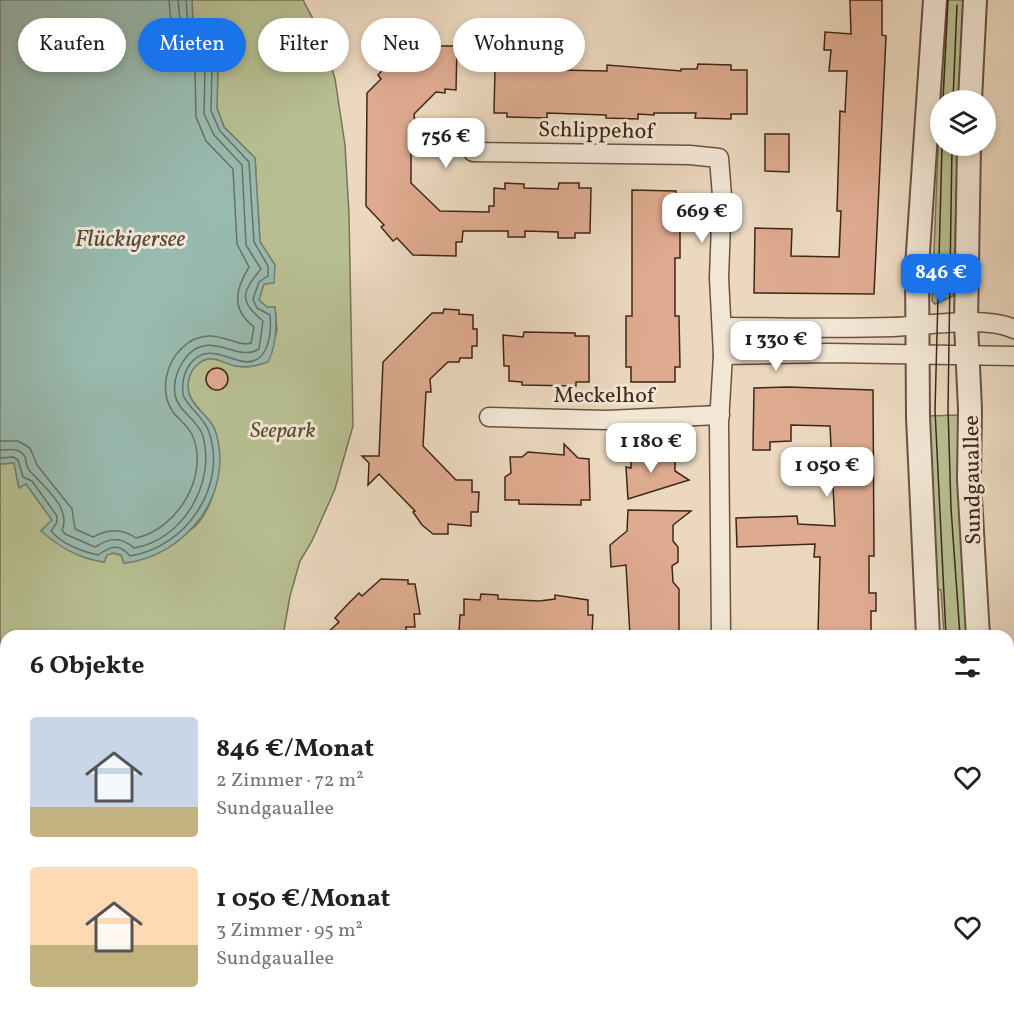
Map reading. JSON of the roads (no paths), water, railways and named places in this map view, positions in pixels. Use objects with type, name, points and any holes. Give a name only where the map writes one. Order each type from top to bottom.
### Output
[{"type":"street","points":[[928,630],[917,267],[935,0]]},
{"type":"street","points":[[970,90],[975,0]]},
{"type":"street","name":"Schlippehof","points":[[473,152],[690,155],[719,158],[723,196],[719,278],[722,327]]},
{"type":"street","name":"Sundgauallee","points":[[969,156],[966,323],[970,409],[969,480],[978,630]]},
{"type":"street","points":[[721,630],[722,327],[894,327],[966,323],[1009,326]]},
{"type":"street","points":[[723,355],[918,354],[1010,357]]},
{"type":"street","name":"Meckelhof","points":[[489,417],[606,420],[720,415]]},
{"type":"water","name":"Flückigersee","points":[[0,0],[192,0],[193,18],[138,18],[138,72],[218,72],[217,108],[224,127],[255,158],[260,242],[275,265],[274,283],[264,284],[259,300],[267,307],[275,307],[275,342],[268,362],[240,367],[208,359],[198,364],[188,381],[191,398],[213,425],[220,453],[218,476],[212,498],[201,518],[186,535],[167,548],[147,558],[124,563],[121,555],[113,553],[107,555],[104,562],[78,555],[41,531],[52,520],[26,484],[19,488],[14,463],[0,464]]},
{"type":"tram line","points":[[944,90],[948,0]]},
{"type":"tram line","points":[[953,90],[957,5]]},
{"type":"tram line","points":[[942,156],[935,410],[946,630]]},
{"type":"tram line","points":[[952,156],[948,409],[951,508],[960,630]]},
{"type":"park label","name":"Seepark","points":[[283,429]]}]
